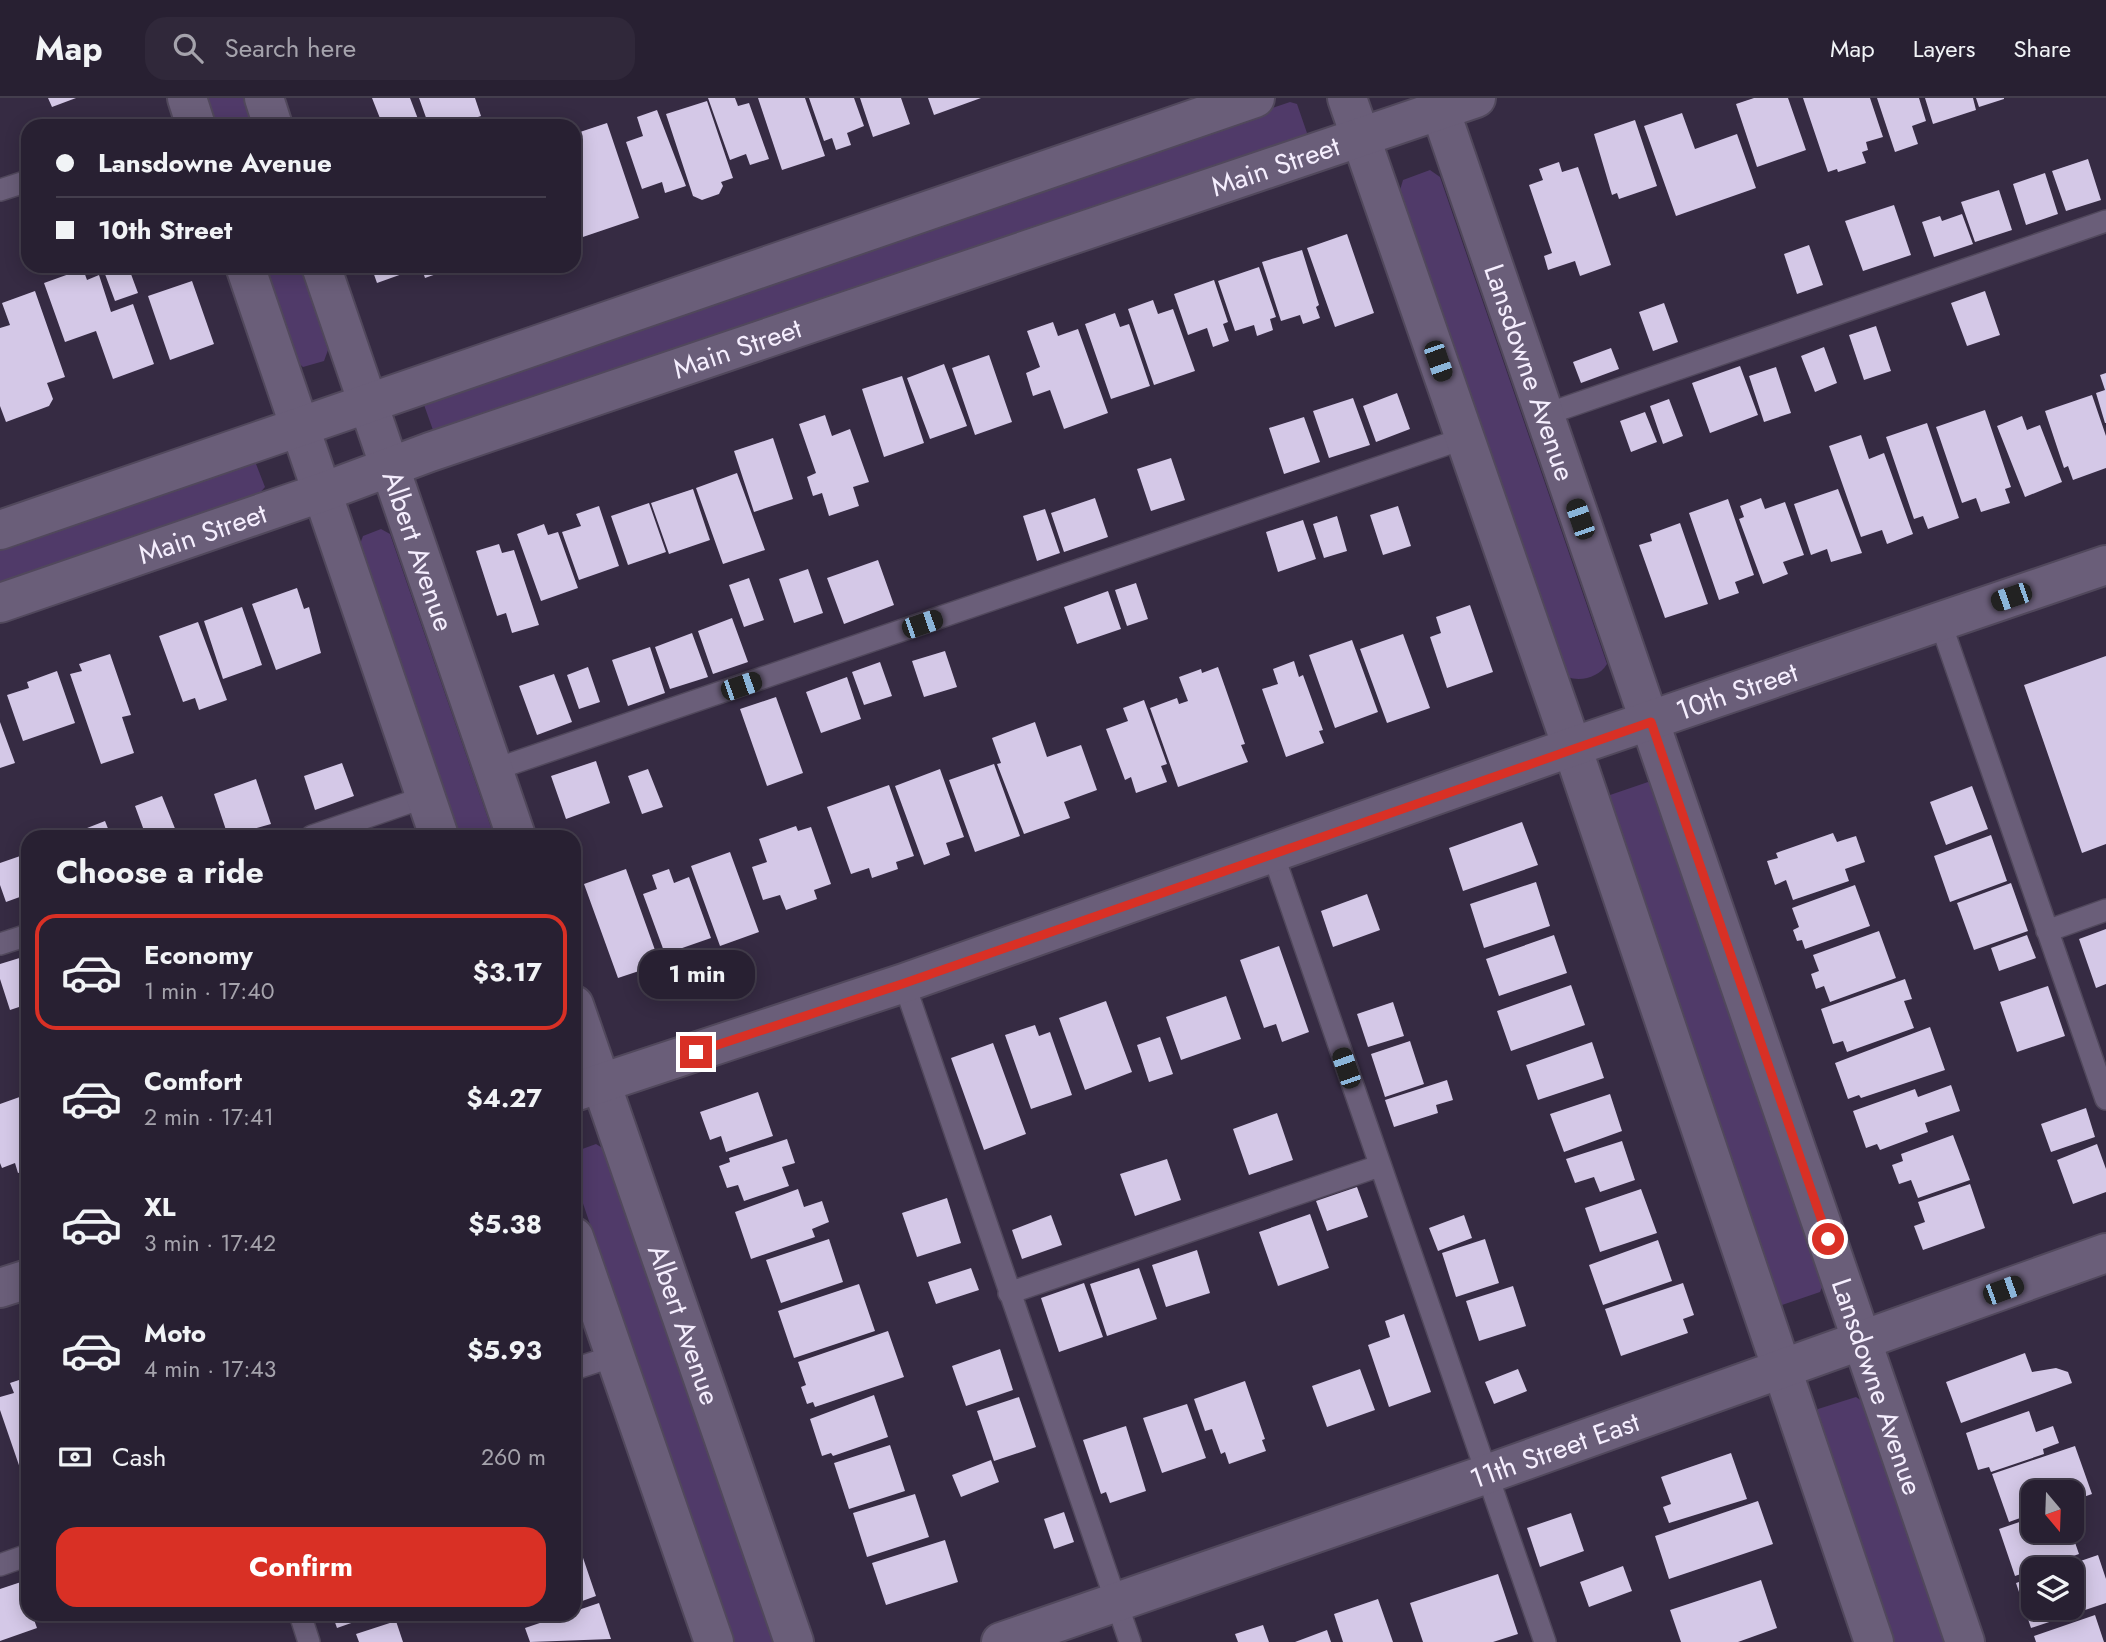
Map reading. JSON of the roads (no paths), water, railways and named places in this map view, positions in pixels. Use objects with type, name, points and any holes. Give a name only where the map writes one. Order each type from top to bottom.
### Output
[{"type":"street","points":[[0,530],[369,406],[1255,98]]},
{"type":"street","points":[[1347,98],[1572,747],[1874,1642]]},
{"type":"street","name":"Main Street","points":[[0,603],[323,492],[390,466],[1360,137],[1439,104],[1476,98]]},
{"type":"street","name":"Lansdowne Avenue","points":[[1439,104],[1965,1642]]},
{"type":"street","points":[[247,273],[437,830]]},
{"type":"street","name":"Albert Avenue","points":[[323,273],[514,830]]},
{"type":"street","name":"10th Street","points":[[587,1087],[905,983],[1572,747],[2106,565]]},
{"type":"street","name":"Albert Avenue","points":[[581,1049],[587,1087],[794,1642]]},
{"type":"street","name":"11th Street East","points":[[1001,1642],[1487,1474],[1780,1367],[2106,1253]]},
{"type":"street","points":[[581,1258],[714,1642]]},
{"type":"street","points":[[0,1289],[21,1282]]},
{"type":"lane","points":[[0,190],[21,183]]},
{"type":"lane","points":[[1544,415],[2106,221]]},
{"type":"lane","points":[[493,770],[1465,438]]},
{"type":"lane","points":[[1940,621],[2106,1100]]},
{"type":"lane","points":[[329,830],[425,797]]},
{"type":"lane","points":[[1273,854],[1545,1642]]},
{"type":"lane","points":[[2047,931],[2106,910]]},
{"type":"lane","points":[[0,944],[21,937]]},
{"type":"lane","points":[[905,983],[1130,1642]]},
{"type":"lane","points":[[1009,1293],[1379,1166]]},
{"type":"lane","points":[[581,1366],[614,1356]]},
{"type":"lane","points":[[0,1565],[21,1558]]},
{"type":"lane","points":[[302,1621],[309,1642]]}]
